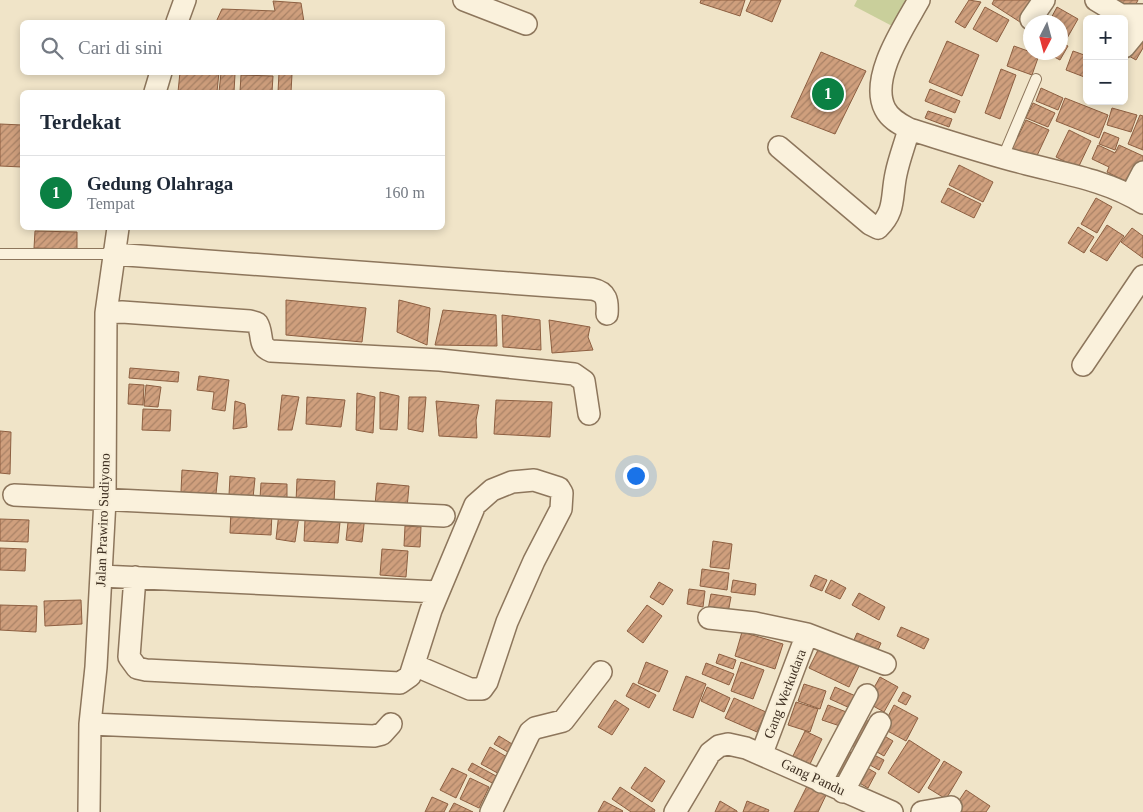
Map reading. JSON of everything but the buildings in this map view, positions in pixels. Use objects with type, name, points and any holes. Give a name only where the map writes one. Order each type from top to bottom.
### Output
[{"type":"street","points":[[178,20],[185,0]]},
{"type":"street","points":[[464,0],[526,24]]},
{"type":"street","points":[[919,0],[888,60],[881,96],[885,110],[894,120],[909,129],[1081,178],[1137,199],[1143,172]]},
{"type":"street","points":[[1034,15],[1044,0]]},
{"type":"street","points":[[1096,0],[1121,16],[1143,15]]},
{"type":"street","points":[[1128,42],[1143,24]]},
{"type":"street","points":[[156,90],[160,75]]},
{"type":"street","points":[[779,147],[870,224],[878,228],[888,219],[891,212],[896,174],[909,129]]},
{"type":"street","name":"Jalan Prawiro Sudiyono","points":[[89,812],[90,724],[96,667],[104,500],[106,313],[118,230]]},
{"type":"street","points":[[113,254],[444,280],[592,289],[603,293],[607,298],[607,314]]},
{"type":"street","points":[[1083,365],[1143,276]]},
{"type":"street","points":[[106,313],[122,312],[250,320],[257,323],[261,329],[261,344],[264,349],[271,351],[440,360],[574,374],[584,381],[589,414]]},
{"type":"street","points":[[136,577],[130,657],[137,668],[155,671],[389,684],[400,683],[410,676],[438,592],[474,505],[492,490],[512,482],[534,480],[559,488],[562,493],[561,509],[522,587],[507,622],[487,682],[482,688],[470,689],[414,665]]},
{"type":"street","points":[[14,495],[444,516]]},
{"type":"street","points":[[101,576],[438,592]]},
{"type":"street","points":[[709,618],[755,623],[808,634],[885,664]]},
{"type":"street","name":"Gang Werkudara","points":[[762,753],[808,634]]},
{"type":"street","points":[[490,812],[530,732],[534,728],[563,721],[601,672]]},
{"type":"street","points":[[821,782],[867,694]]},
{"type":"street","points":[[844,792],[880,723]]},
{"type":"street","points":[[90,724],[374,736],[382,734],[391,724]]},
{"type":"street","name":"Gang Pandu","points":[[675,812],[710,752],[719,746],[728,744],[762,753],[821,782],[892,812]]},
{"type":"street","points":[[922,812],[951,807]]},
{"type":"lane","points":[[1003,157],[1036,79]]},
{"type":"lane","points":[[0,254],[113,254]]},
{"type":"green space","points":[[857,0],[911,0],[894,27],[854,6]]},
{"type":"place","name":"Gedung Olahraga","points":[[828,94]]}]
